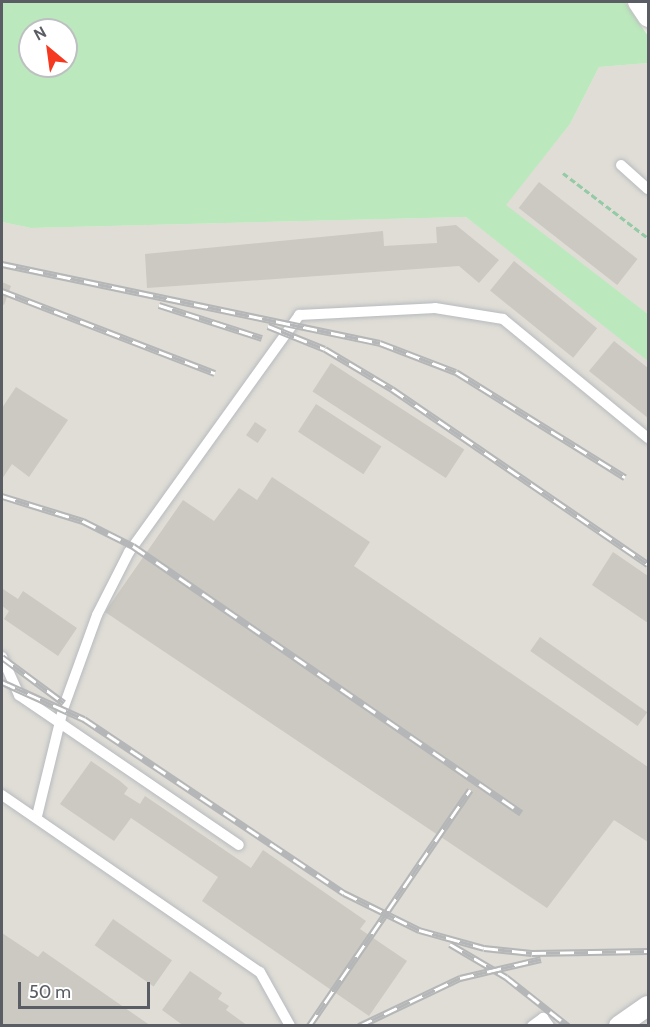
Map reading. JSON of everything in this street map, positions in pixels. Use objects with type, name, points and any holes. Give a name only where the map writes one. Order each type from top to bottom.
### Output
[{"type":"street","points":[[638,2],[648,17]]},
{"type":"street","points":[[619,1026],[648,1006]]},
{"type":"lane","points":[[621,165],[648,189]]},
{"type":"lane","points":[[37,816],[59,725],[97,615],[129,552],[299,315],[435,308],[503,320],[648,438]]},
{"type":"lane","points":[[2,657],[19,695],[59,725],[239,845]]},
{"type":"lane","points":[[2,795],[37,816],[260,972],[290,1026]]},
{"type":"lane","points":[[532,1026],[543,1018],[549,1026]]},
{"type":"path","points":[[563,172],[648,238]]},
{"type":"shaded area","points":[[648,63],[648,314],[505,205],[570,124],[599,67]]},
{"type":"shaded area","points":[[466,217],[648,359],[648,1025],[2,1026],[2,222],[31,228]]},
{"type":"green space","points":[[2,2],[625,2],[648,36],[648,63],[599,67],[570,124],[506,205],[648,314],[648,361],[466,217],[31,228],[2,222]]},
{"type":"building","points":[[539,182],[638,259],[617,285],[519,208]]},
{"type":"building","points":[[456,225],[499,260],[479,283],[459,266],[147,288],[145,254],[383,231],[384,246],[437,243],[436,227]]},
{"type":"building","points":[[514,261],[597,328],[573,358],[490,291]]},
{"type":"building","points":[[2,282],[11,286],[4,305],[2,304]]},
{"type":"building","points":[[614,341],[648,368],[648,418],[589,371]]},
{"type":"building","points":[[331,363],[464,450],[446,478],[312,392]]},
{"type":"building","points":[[16,387],[68,420],[29,477],[12,464],[2,479],[2,408]]},
{"type":"building","points":[[316,404],[381,446],[363,474],[298,432]]},
{"type":"building","points":[[255,422],[267,430],[258,443],[246,435]]},
{"type":"building","points":[[272,477],[370,542],[354,566],[648,767],[648,842],[614,820],[547,908],[105,612],[183,500],[214,521],[239,488],[257,500]]},
{"type":"building","points":[[613,552],[648,576],[648,623],[592,585]]},
{"type":"building","points":[[3,589],[18,599],[23,591],[77,628],[58,656],[4,619],[9,611],[2,606]]},
{"type":"building","points":[[540,637],[647,712],[638,726],[530,651]]},
{"type":"building","points":[[91,761],[128,788],[124,794],[140,804],[145,796],[251,868],[263,850],[366,921],[360,929],[407,961],[369,1016],[202,901],[218,877],[131,818],[114,841],[60,804]]},
{"type":"building","points":[[113,919],[172,960],[154,987],[95,945]]},
{"type":"building","points":[[2,933],[38,957],[43,951],[151,1026],[2,1026]]},
{"type":"building","points":[[190,971],[222,993],[218,999],[229,1006],[226,1010],[248,1026],[184,1026],[162,1010]]},
{"type":"railway","points":[[2,264],[380,343],[456,372],[625,477]]},
{"type":"railway","points":[[2,291],[215,373]]},
{"type":"railway","points":[[159,305],[262,338]]},
{"type":"railway","points":[[268,326],[325,349],[392,389],[648,564]]},
{"type":"railway","points":[[2,496],[83,521],[133,546],[521,813]]},
{"type":"railway","points":[[2,657],[64,703]]},
{"type":"railway","points":[[2,682],[84,719],[344,893],[419,930],[484,948],[532,953],[648,951]]},
{"type":"railway","points":[[309,1026],[470,790]]},
{"type":"railway","points":[[450,944],[506,977],[568,1026]]},
{"type":"railway","points":[[359,1026],[460,978],[541,959]]}]
